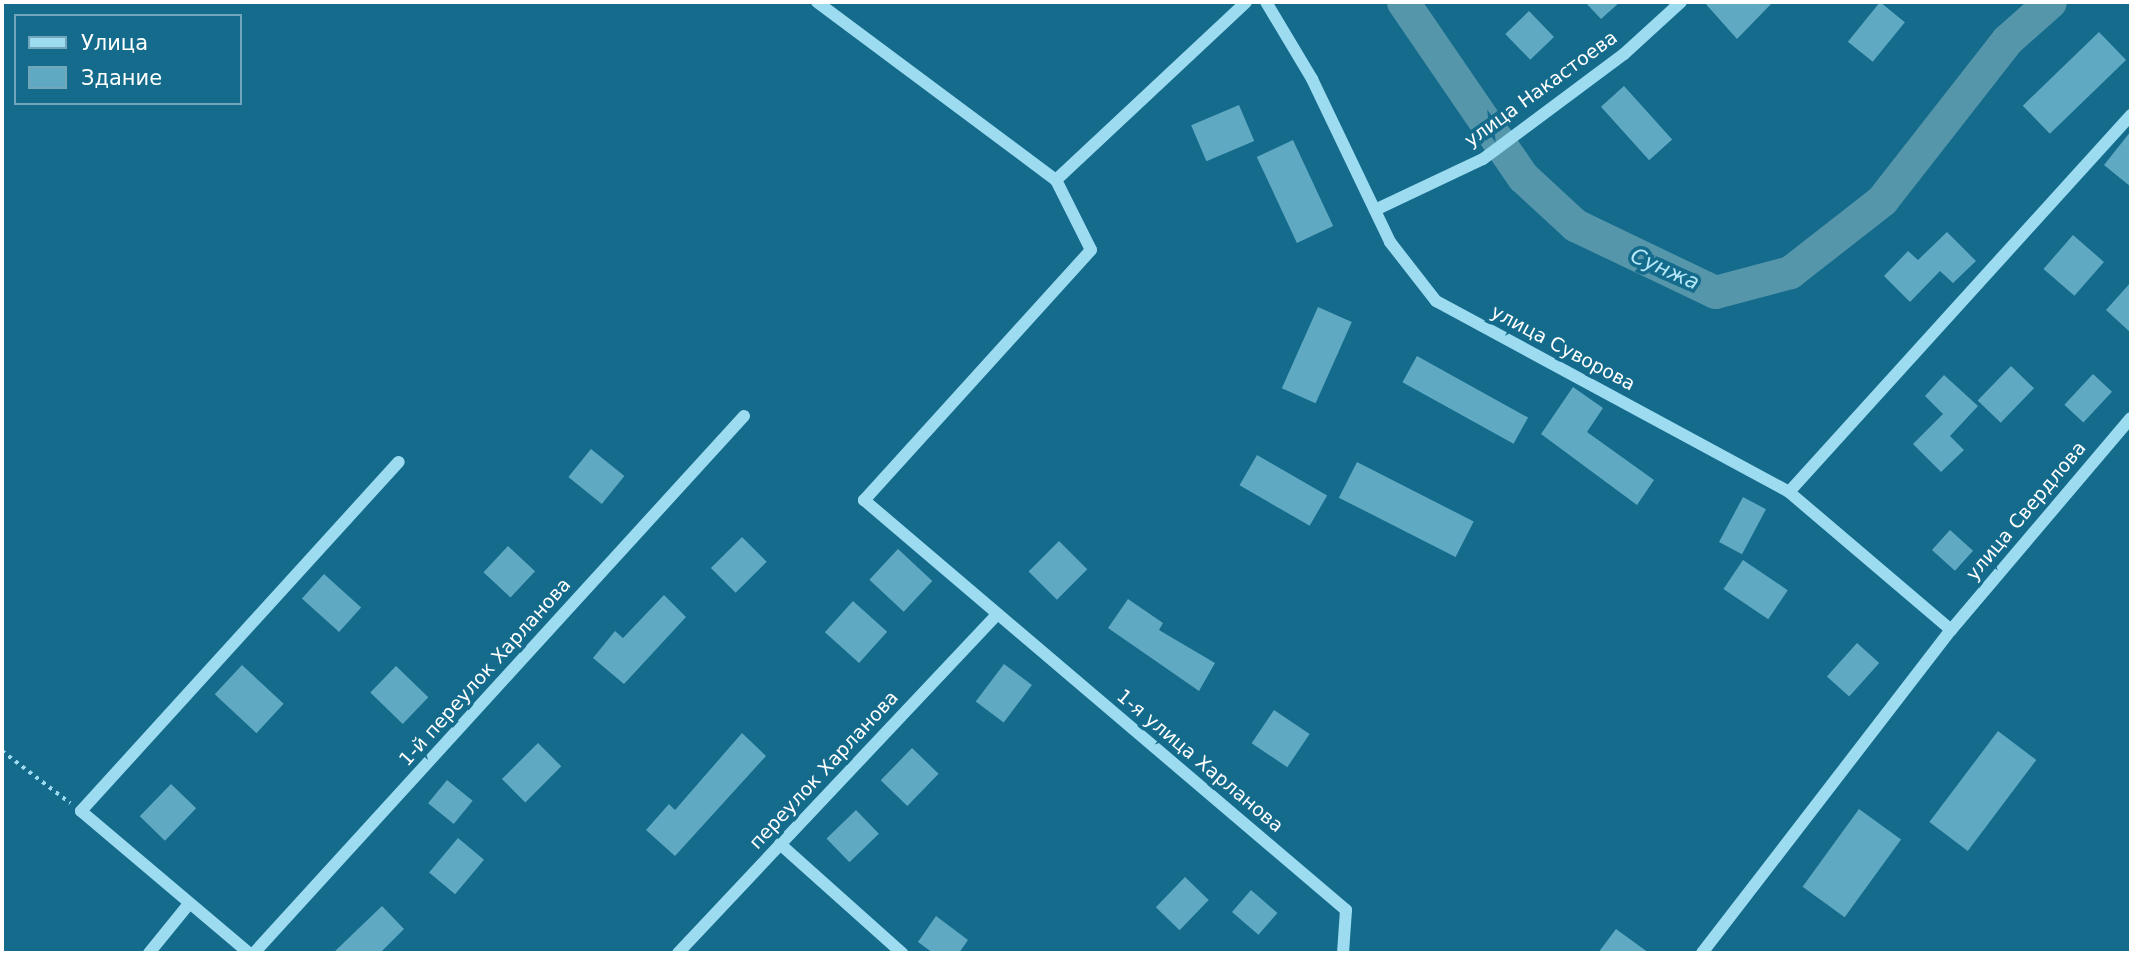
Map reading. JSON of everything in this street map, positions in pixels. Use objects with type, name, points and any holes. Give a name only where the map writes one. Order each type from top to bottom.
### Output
[{"type":"street","points":[[817,2],[1056,180],[1091,250],[864,500],[997,614]]},
{"type":"street","points":[[1056,180],[1246,2]]},
{"type":"street","name":"улица Суворова","points":[[1266,2],[1375,210],[1419,285],[1436,302],[1789,492],[1951,630]]},
{"type":"street","name":"улица Накастоева","points":[[1375,210],[1483,159],[1681,2]]},
{"type":"street","points":[[1789,492],[2131,115]]},
{"type":"street","name":"1-й переулок Харланова","points":[[252,953],[744,416]]},
{"type":"street","name":"улица Свердлова","points":[[1702,953],[1951,630],[2131,418]]},
{"type":"street","points":[[252,953],[188,905],[81,811],[399,462]]},
{"type":"street","name":"переулок Харланова","points":[[678,953],[997,614]]},
{"type":"street","name":"1-я улица Харланова","points":[[997,614],[1346,910],[1343,953]]},
{"type":"street","points":[[780,844],[902,953]]},
{"type":"street","points":[[149,953],[188,905]]},
{"type":"path","points":[[2,751],[81,811]]},
{"type":"building","points":[[1585,2],[1620,2],[1601,19]]},
{"type":"building","points":[[1704,2],[1773,2],[1737,39]]},
{"type":"building","points":[[1880,2],[1905,22],[1873,62],[1848,42]]},
{"type":"building","points":[[1529,11],[1554,37],[1530,60],[1505,34]]},
{"type":"building","points":[[2099,32],[2126,60],[2050,134],[2023,106]]},
{"type":"building","points":[[1624,86],[1672,140],[1649,160],[1601,107]]},
{"type":"building","points":[[1239,105],[1254,141],[1206,161],[1191,125]]},
{"type":"building","points":[[2131,131],[2131,187],[2104,165]]},
{"type":"building","points":[[1293,140],[1333,226],[1297,243],[1257,157]]},
{"type":"building","points":[[1947,232],[1976,261],[1953,283],[1940,271],[1910,302],[1884,276],[1908,251],[1918,260]]},
{"type":"building","points":[[2073,235],[2104,262],[2074,296],[2043,269]]},
{"type":"building","points":[[2131,282],[2131,333],[2106,310]]},
{"type":"building","points":[[1318,307],[1352,322],[1316,403],[1282,388]]},
{"type":"building","points":[[1417,356],[1528,418],[1514,444],[1402,382]]},
{"type":"building","points":[[2011,366],[2034,388],[2001,423],[1978,401]]},
{"type":"building","points":[[2093,374],[2112,392],[2083,422],[2064,405]]},
{"type":"building","points":[[1944,375],[1978,406],[1950,436],[1964,450],[1941,472],[1913,444],[1943,414],[1925,396]]},
{"type":"building","points":[[1573,387],[1603,408],[1587,432],[1654,480],[1637,505],[1541,434]]},
{"type":"building","points":[[591,449],[624,476],[602,504],[568,477]]},
{"type":"building","points":[[1257,455],[1327,496],[1310,526],[1240,485]]},
{"type":"building","points":[[1357,462],[1474,521],[1456,557],[1339,498]]},
{"type":"building","points":[[1743,497],[1766,509],[1742,554],[1719,542]]},
{"type":"building","points":[[1950,530],[1973,551],[1955,571],[1932,550]]},
{"type":"building","points":[[742,537],[767,562],[736,593],[711,568]]},
{"type":"building","points":[[1059,541],[1087,569],[1057,600],[1029,571]]},
{"type":"building","points":[[508,546],[535,571],[511,598],[483,572]]},
{"type":"building","points":[[898,549],[932,581],[904,612],[869,580]]},
{"type":"building","points":[[1743,560],[1788,590],[1768,619],[1723,589]]},
{"type":"building","points":[[324,574],[361,607],[339,632],[302,599]]},
{"type":"building","points":[[664,595],[686,617],[624,684],[593,658],[615,631],[623,638]]},
{"type":"building","points":[[1128,599],[1163,623],[1159,630],[1215,663],[1199,691],[1108,628]]},
{"type":"building","points":[[853,601],[887,632],[859,663],[825,632]]},
{"type":"building","points":[[1857,643],[1879,663],[1849,697],[1827,676]]},
{"type":"building","points":[[1004,664],[1032,685],[1004,723],[976,702]]},
{"type":"building","points":[[242,665],[284,704],[256,733],[215,694]]},
{"type":"building","points":[[396,666],[428,697],[403,724],[370,693]]},
{"type":"building","points":[[1274,710],[1310,734],[1287,767],[1252,743]]},
{"type":"building","points":[[1998,731],[2036,760],[1968,851],[1929,822]]},
{"type":"building","points":[[742,733],[766,756],[675,856],[646,830],[669,804],[675,810]]},
{"type":"building","points":[[538,743],[561,766],[525,802],[502,779]]},
{"type":"building","points":[[912,748],[939,774],[907,806],[881,780]]},
{"type":"building","points":[[447,780],[473,801],[454,824],[428,803]]},
{"type":"building","points":[[171,784],[196,808],[165,841],[140,816]]},
{"type":"building","points":[[1859,809],[1901,840],[1845,917],[1803,887]]},
{"type":"building","points":[[856,810],[879,834],[849,862],[827,838]]},
{"type":"building","points":[[458,838],[484,860],[455,894],[429,872]]},
{"type":"building","points":[[1185,877],[1209,900],[1180,930],[1156,907]]},
{"type":"building","points":[[1251,890],[1277,913],[1258,935],[1232,912]]},
{"type":"building","points":[[382,906],[404,929],[380,953],[333,953]]},
{"type":"building","points":[[936,916],[968,940],[959,953],[933,953],[918,942]]},
{"type":"building","points":[[1616,929],[1649,953],[1598,953]]},
{"type":"waterway","name":"Сунжа","points":[[1403,2],[1523,177],[1575,225],[1715,292],[1790,272],[1882,200],[2007,40],[2050,2]]}]
